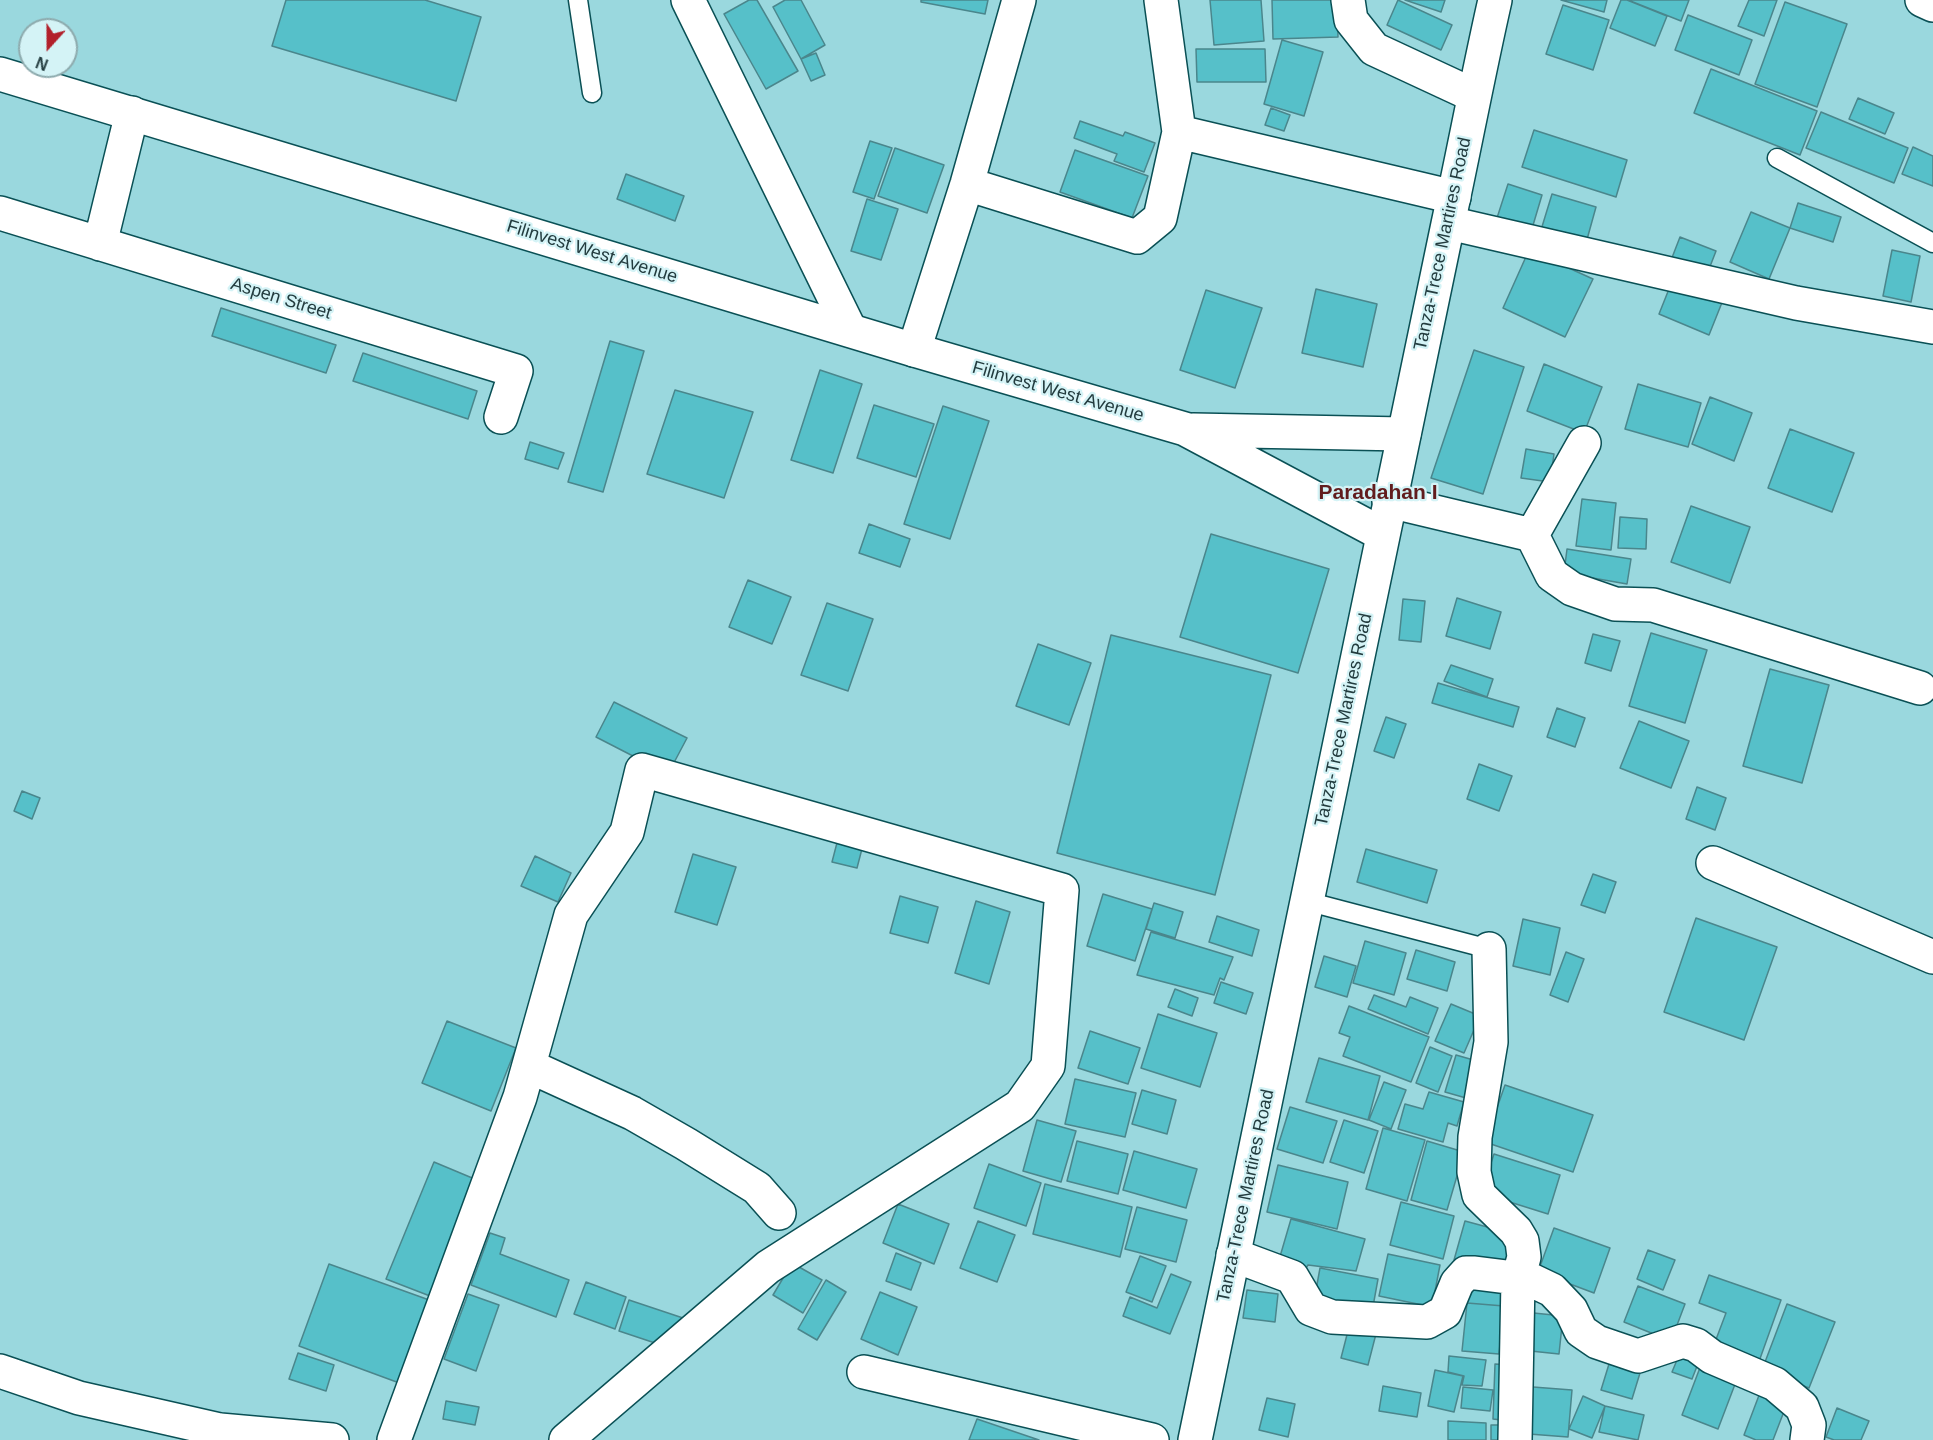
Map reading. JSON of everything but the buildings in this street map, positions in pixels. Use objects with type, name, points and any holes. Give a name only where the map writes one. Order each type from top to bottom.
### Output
[{"type":"street","points":[[688,0],[850,330]]},
{"type":"street","points":[[914,350],[967,184],[1019,0]]},
{"type":"street","points":[[967,184],[1137,237],[1160,218],[1179,132],[1161,0]]},
{"type":"street","points":[[1348,0],[1351,20],[1374,50],[1473,95]]},
{"type":"street","name":"Tanza-Trece Martires Road","points":[[1195,1440],[1473,95],[1495,0]]},
{"type":"street","points":[[1922,0],[1933,4]]},
{"type":"street","name":"Filinvest West Avenue","points":[[0,74],[914,350],[1185,429],[1382,534]]},
{"type":"street","points":[[100,244],[132,113]]},
{"type":"street","points":[[1179,132],[1451,210],[1796,303],[1931,319]]},
{"type":"street","name":"Aspen Street","points":[[0,213],[516,371],[501,417]]},
{"type":"street","name":"Filinvest West Avenue","points":[[1185,429],[1404,434]]},
{"type":"street","points":[[1532,535],[1584,443]]},
{"type":"street","points":[[1389,501],[1532,535]]},
{"type":"street","points":[[1532,535],[1552,575],[1572,590],[1615,604],[1653,605],[1920,688]]},
{"type":"street","points":[[394,1440],[520,1097],[571,915],[627,832],[642,770],[1062,890],[1048,1066],[1020,1106],[768,1267],[566,1440]]},
{"type":"street","points":[[1713,863],[1933,957]]},
{"type":"street","points":[[1489,950],[1491,1042],[1475,1137],[1474,1172],[1479,1195],[1516,1231],[1522,1241],[1524,1257],[1518,1279],[1515,1440]]},
{"type":"street","points":[[529,1066],[624,1109],[686,1144],[757,1188],[779,1213]]},
{"type":"street","points":[[1233,1255],[1292,1276],[1311,1309],[1332,1317],[1427,1322],[1445,1312],[1457,1283],[1466,1273],[1531,1280],[1552,1290],[1571,1310],[1581,1331],[1597,1342],[1638,1356],[1683,1341],[1696,1345],[1712,1357],[1774,1384],[1802,1407],[1809,1425],[1807,1440]]},
{"type":"street","points":[[0,1371],[80,1398],[220,1430],[332,1440]]},
{"type":"street","points":[[864,1372],[1152,1440]]},
{"type":"lane","points":[[578,0],[592,93]]},
{"type":"lane","points":[[1777,158],[1933,243]]},
{"type":"lane","points":[[1306,902],[1489,950]]},
{"type":"district","name":"Paradahan I","points":[[1378,493]]}]
